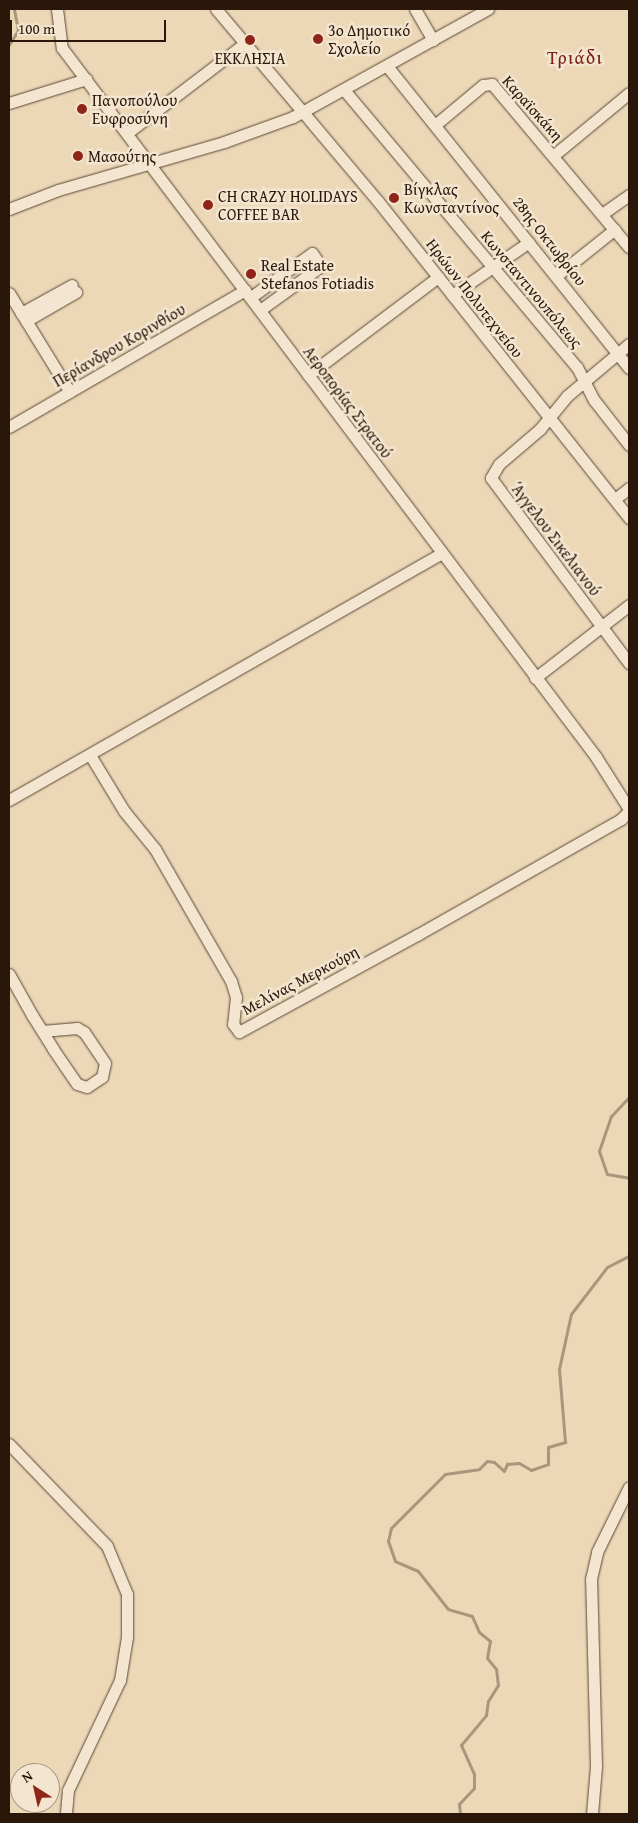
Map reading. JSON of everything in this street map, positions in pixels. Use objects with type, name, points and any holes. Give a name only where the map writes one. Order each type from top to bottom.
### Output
[{"type":"street","name":"Αεροπορίας Στρατού","points":[[57,9],[62,48],[596,757],[629,810]]},
{"type":"street","name":"Ηρώων Πολυτεχνείου","points":[[216,9],[438,277],[629,518]]},
{"type":"street","points":[[415,9],[433,40]]},
{"type":"street","points":[[9,209],[58,190],[150,165],[303,113],[488,9]]},
{"type":"street","points":[[127,134],[245,42]]},
{"type":"street","name":"28ης Οκτωβρίου","points":[[387,66],[629,368]]},
{"type":"street","points":[[9,103],[86,79]]},
{"type":"street","name":"Καραϊσκάκη","points":[[435,124],[483,85],[492,84],[554,155],[629,92]]},
{"type":"street","name":"Κωνσταντινουπόλεως","points":[[345,91],[577,367],[594,400],[629,445]]},
{"type":"street","points":[[554,155],[629,247]]},
{"type":"street","points":[[602,214],[629,195]]},
{"type":"street","points":[[556,276],[615,229]]},
{"type":"street","points":[[452,295],[529,242]]},
{"type":"street","name":"Περίανδρου Κορινθίου","points":[[9,427],[248,294],[312,252],[321,266],[260,310]]},
{"type":"street","points":[[308,375],[438,277]]},
{"type":"street","points":[[24,317],[74,289]]},
{"type":"street","points":[[9,293],[70,392]]},
{"type":"street","points":[[549,418],[584,380],[629,344]]},
{"type":"street","name":"Άγγελου Σικελιανού","points":[[549,418],[493,471],[491,480],[629,663]]},
{"type":"street","points":[[615,499],[629,488]]},
{"type":"street","points":[[9,800],[442,553]]},
{"type":"street","points":[[535,678],[629,605]]},
{"type":"street","name":"Μελίνας Μερκούρη","points":[[90,755],[124,811],[155,849],[231,981],[236,997],[233,1022],[238,1032],[417,935],[621,819],[629,810]]},
{"type":"street","points":[[9,974],[42,1031],[79,1085],[90,1086],[102,1077],[105,1062],[84,1032],[77,1028],[42,1031]]},
{"type":"street","points":[[9,1444],[107,1546],[127,1594],[127,1637],[120,1680],[68,1790],[66,1814]]},
{"type":"street","points":[[592,1814],[596,1766],[590,1579],[597,1552],[629,1487]]},
{"type":"waterway","points":[[9,45],[18,30],[14,9]]},
{"type":"waterway","points":[[629,1097],[611,1116],[599,1151],[607,1174],[629,1178]]},
{"type":"waterway","points":[[460,1814],[459,1804],[474,1788],[474,1774],[461,1745],[486,1715],[488,1701],[498,1685],[496,1669],[487,1658],[490,1641],[479,1632],[472,1616],[448,1609],[418,1571],[395,1561],[388,1541],[391,1528],[445,1474],[479,1469],[487,1461],[494,1462],[504,1471],[507,1464],[519,1463],[531,1470],[548,1464],[548,1447],[565,1442],[559,1369],[571,1314],[607,1267],[629,1256]]},
{"type":"place","name":"3ο Δημοτικό Σχολείο","points":[[318,39]]},
{"type":"place","name":"ΕΚΚΛΗΣΙΑ","points":[[250,40]]},
{"type":"place","name":"Πανοπούλου Ευφροσύνη","points":[[82,109]]},
{"type":"place","name":"Μασούτης","points":[[78,156]]},
{"type":"place","name":"Βίγκλας Κωνσταντίνος","points":[[394,198]]},
{"type":"place","name":"CH CRAZY HOLIDAYS COFFEE BAR","points":[[208,205]]},
{"type":"place","name":"Real Estate Stefanos Fotiadis","points":[[251,274]]},
{"type":"district","name":"Τριάδι","points":[[575,58]]}]
